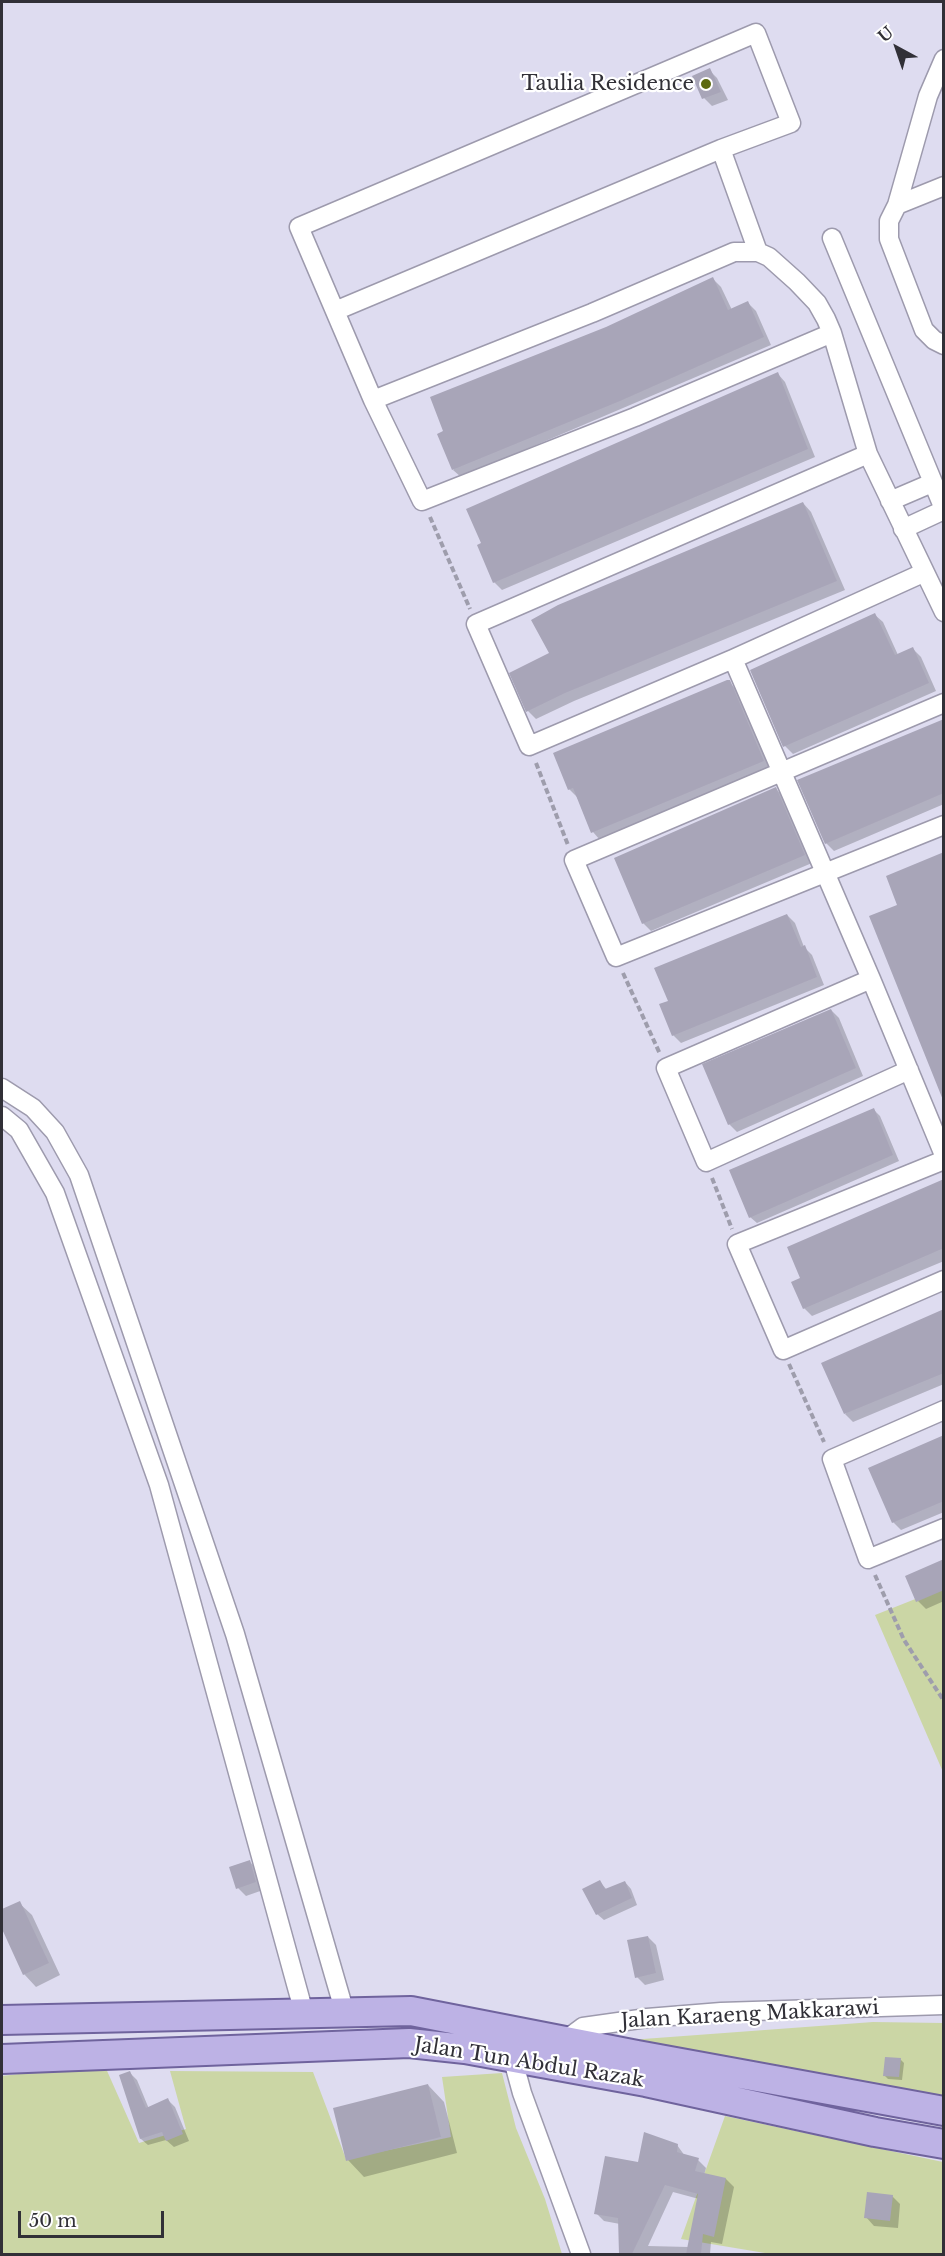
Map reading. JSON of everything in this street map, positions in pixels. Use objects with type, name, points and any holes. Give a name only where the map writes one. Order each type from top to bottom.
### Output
[{"type":"main road","name":"Jalan Tun Abdul Razak","points":[[2,2020],[411,2011],[506,2027],[557,2054],[646,2082],[875,2132],[944,2144]]},
{"type":"main road","name":"Jalan Tun Abdul Razak","points":[[2,2059],[409,2043],[511,2058],[557,2054],[944,2111]]},
{"type":"street","points":[[335,311],[721,149],[791,123],[756,33],[299,228],[335,311],[374,400],[422,501],[635,417],[832,333]]},
{"type":"street","points":[[944,58],[928,96],[897,205],[889,221],[889,239],[924,330],[934,340],[944,345]]},
{"type":"street","points":[[721,149],[758,252]]},
{"type":"street","points":[[897,205],[944,186]]},
{"type":"street","points":[[832,238],[944,510],[903,529]]},
{"type":"street","points":[[374,400],[592,313],[734,252],[758,252],[769,257],[817,303],[832,333],[868,454],[923,573],[944,612]]},
{"type":"street","points":[[868,454],[476,624],[529,746],[733,659],[923,573]]},
{"type":"street","points":[[890,501],[932,483]]},
{"type":"street","points":[[733,659],[871,979],[944,1157],[737,1244],[783,1350],[944,1280]]},
{"type":"street","points":[[944,703],[574,860],[616,957],[944,825]]},
{"type":"street","points":[[871,979],[666,1068],[706,1162],[909,1070]]},
{"type":"street","points":[[2,1088],[33,1108],[55,1132],[79,1174],[236,1634],[345,2013]]},
{"type":"street","points":[[2,1116],[19,1130],[55,1193],[159,1485],[304,2013]]},
{"type":"street","points":[[944,1410],[832,1459],[868,1559],[944,1528]]},
{"type":"street","name":"Jalan Karaeng Makkarawi","points":[[557,2054],[584,2027],[647,2018],[721,2012],[944,2005]]},
{"type":"street","points":[[506,2027],[511,2058],[581,2254]]},
{"type":"path","points":[[422,501],[476,624]]},
{"type":"path","points":[[529,746],[574,860]]},
{"type":"path","points":[[616,957],[666,1068]]},
{"type":"path","points":[[706,1162],[737,1244]]},
{"type":"path","points":[[783,1350],[832,1459]]},
{"type":"path","points":[[868,1559],[904,1640],[944,1701]]},
{"type":"green space","points":[[943,1588],[943,1772],[875,1615]]},
{"type":"green space","points":[[873,2022],[943,2023],[943,2115],[589,2043]]},
{"type":"green space","points":[[104,2064],[139,2143],[186,2129],[170,2071],[313,2072],[346,2159],[451,2137],[442,2077],[502,2073],[516,2128],[545,2199],[562,2254],[2,2254],[2,2076]]},
{"type":"green space","points":[[725,2116],[943,2162],[943,2254],[771,2254],[681,2239]]},
{"type":"building","name":"Taulia Residence","points":[[710,68],[721,92],[702,99],[692,76]]},
{"type":"building","points":[[713,277],[728,310],[748,301],[764,337],[620,401],[452,470],[437,434],[443,431],[430,397],[606,327]]},
{"type":"building","points":[[778,372],[808,449],[493,583],[477,545],[481,543],[466,509]]},
{"type":"building","points":[[803,502],[837,581],[565,693],[526,712],[509,673],[549,653],[531,620],[558,605]]},
{"type":"building","points":[[875,613],[895,655],[913,647],[929,683],[783,747],[750,670]]},
{"type":"building","points":[[730,680],[764,761],[591,833],[573,788],[568,790],[553,753]]},
{"type":"building","points":[[944,719],[944,793],[825,844],[797,780]]},
{"type":"building","points":[[776,787],[805,855],[642,924],[614,858]]},
{"type":"building","points":[[944,852],[943,1100],[869,916],[897,905],[886,876]]},
{"type":"building","points":[[787,914],[801,947],[805,945],[817,977],[672,1036],[659,1004],[668,1001],[654,968]]},
{"type":"building","points":[[831,1009],[856,1068],[728,1125],[702,1064]]},
{"type":"building","points":[[874,1108],[893,1155],[749,1218],[729,1170]]},
{"type":"building","points":[[944,1179],[944,1248],[803,1309],[791,1282],[800,1278],[787,1247]]},
{"type":"building","points":[[944,1309],[944,1373],[844,1414],[821,1363]]},
{"type":"building","points":[[944,1435],[944,1501],[892,1523],[868,1468]]},
{"type":"building","points":[[944,1559],[944,1590],[916,1602],[905,1576]]},
{"type":"building","points":[[250,1860],[256,1882],[236,1889],[229,1867]]},
{"type":"building","points":[[600,1880],[605,1889],[625,1881],[632,1898],[596,1915],[582,1889]]},
{"type":"building","points":[[20,1901],[49,1963],[23,1975],[2,1929],[2,1909]]},
{"type":"building","points":[[648,1936],[656,1973],[635,1978],[627,1940]]},
{"type":"building","points":[[885,2057],[901,2058],[899,2077],[883,2076]]},
{"type":"building","points":[[130,2071],[146,2108],[168,2098],[183,2134],[166,2141],[162,2132],[140,2139],[119,2075]]},
{"type":"building","points":[[428,2084],[441,2137],[346,2161],[333,2108]]},
{"type":"building","points":[[644,2132],[678,2144],[677,2152],[699,2158],[695,2171],[726,2178],[714,2237],[703,2234],[701,2254],[686,2254],[698,2194],[665,2185],[632,2254],[619,2254],[618,2218],[594,2214],[605,2156],[638,2162]]},
{"type":"building","points":[[867,2192],[893,2195],[890,2221],[864,2218]]},
{"type":"place","name":"Taulia Residence","points":[[706,84]]}]
